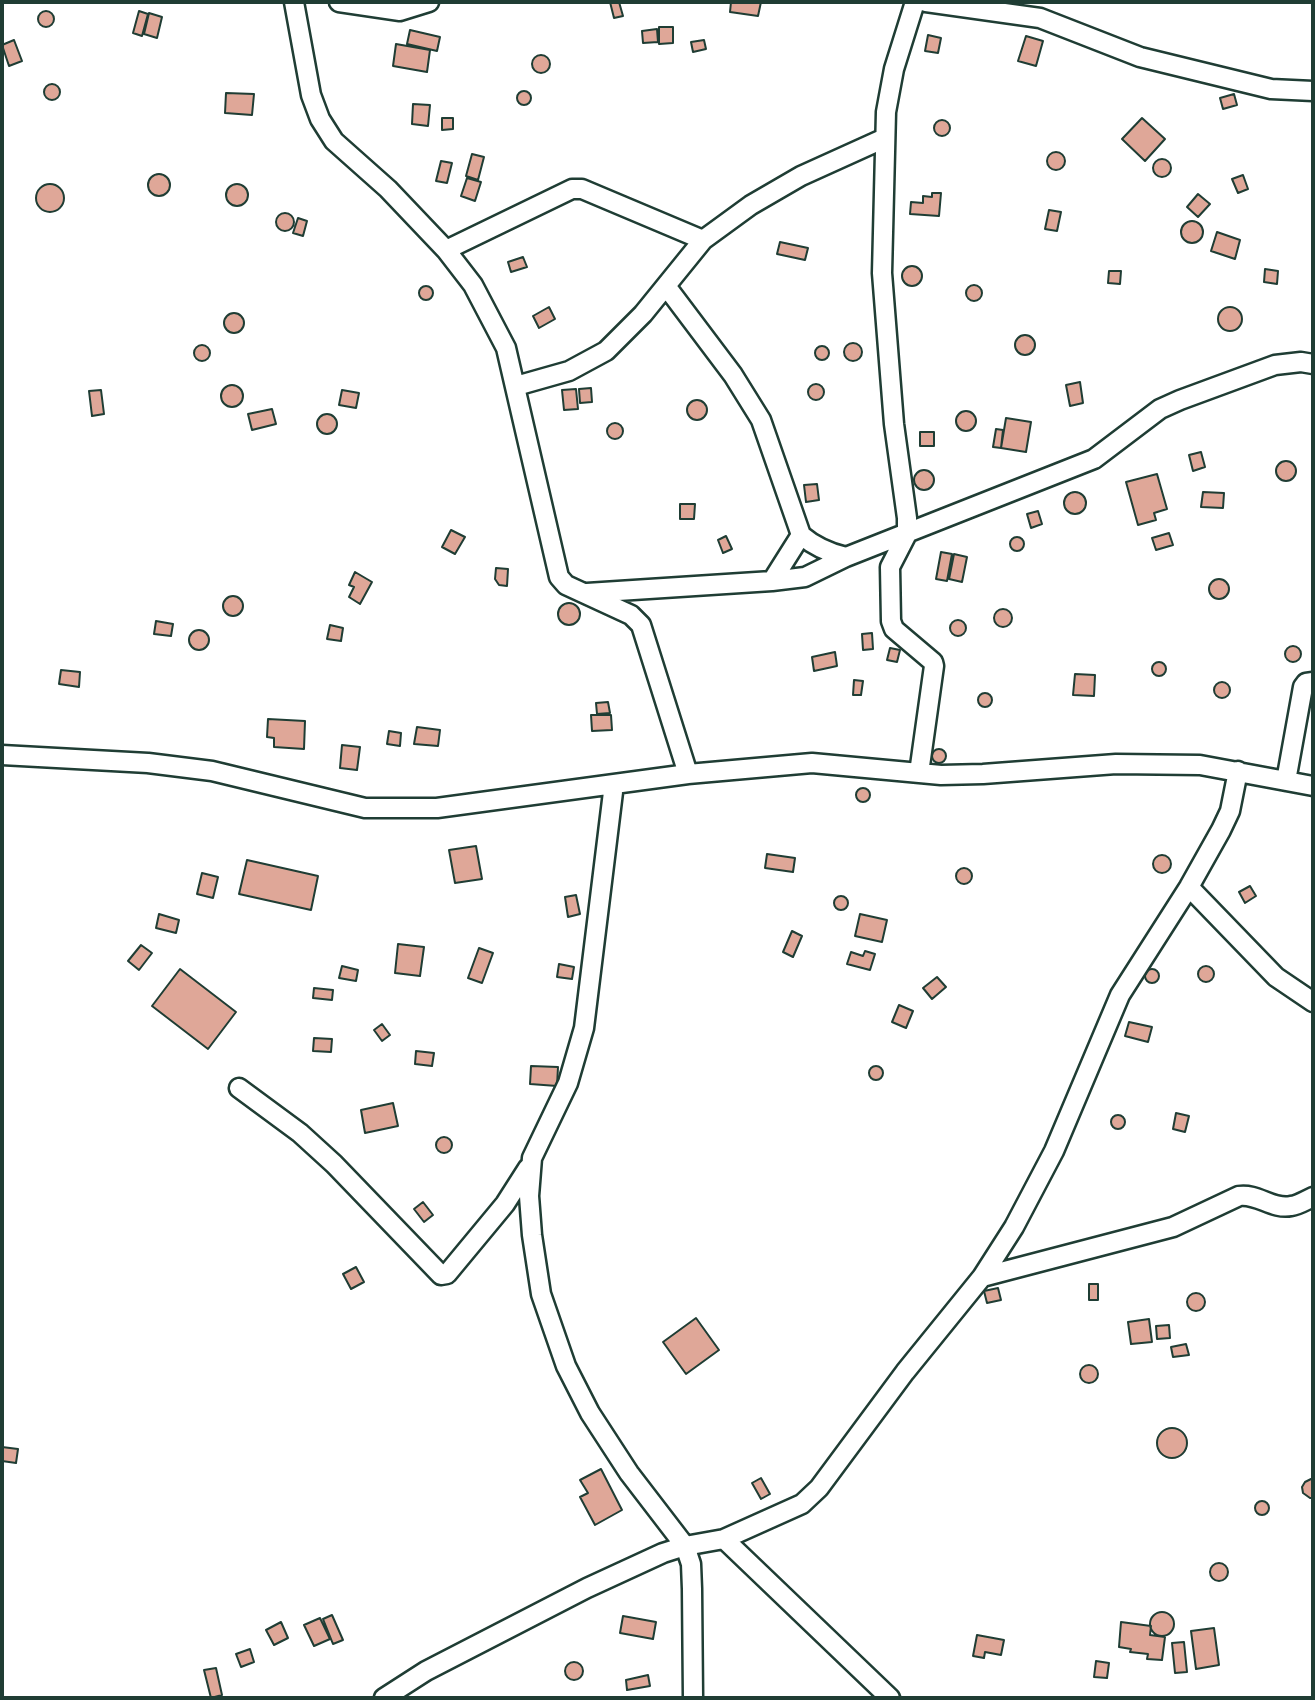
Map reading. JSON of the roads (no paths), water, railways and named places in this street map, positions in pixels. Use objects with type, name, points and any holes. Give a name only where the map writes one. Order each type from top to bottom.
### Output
[{"type":"street","points":[[294,2],[311,95],[320,119],[334,141],[388,189],[446,250],[472,285],[506,348],[559,577],[566,585],[631,615],[641,625],[688,774]]},
{"type":"street","points":[[339,2],[400,11],[429,2]]},
{"type":"street","points":[[915,2],[894,69],[886,112],[882,273],[894,424],[907,518],[907,534],[890,568],[891,621],[894,629],[933,662],[934,666],[919,773]]},
{"type":"street","points":[[926,2],[1040,18],[1140,57],[1271,89],[1313,91]]},
{"type":"street","points":[[516,386],[569,371],[606,351],[643,314],[703,240],[751,205],[801,176],[885,138]]},
{"type":"street","points":[[446,250],[572,189],[582,189],[703,240]]},
{"type":"street","points":[[666,286],[733,375],[761,420],[801,535],[830,553],[846,557]]},
{"type":"street","points":[[583,593],[772,582],[804,577],[846,557],[1094,459],[1160,409],[1180,400],[1275,365],[1301,362],[1313,364]]},
{"type":"street","points":[[772,582],[801,535]]},
{"type":"street","points":[[1286,781],[1303,687],[1306,683],[1313,682]]},
{"type":"street","points":[[2,755],[148,763],[212,771],[365,808],[437,808],[688,774],[812,763],[919,773],[983,774],[1116,764],[1200,765],[1313,786]]},
{"type":"street","points":[[384,1698],[426,1671],[663,1553],[724,1539],[802,1504],[819,1488],[905,1373],[982,1277],[1014,1227],[1054,1151],[1119,995],[1189,887],[1230,811],[1238,771]]},
{"type":"street","points":[[239,1088],[300,1133],[334,1164],[441,1275],[447,1274],[521,1182],[568,1083],[584,1028],[614,784]]},
{"type":"street","points":[[1189,887],[1276,977],[1313,1002]]},
{"type":"street","points":[[532,1158],[529,1196],[541,1294],[566,1366],[590,1413],[629,1473],[685,1546],[691,1564],[693,1698]]},
{"type":"street","points":[[982,1277],[1173,1227],[1239,1196],[1246,1195],[1282,1207],[1293,1206],[1313,1196]]},
{"type":"street","points":[[724,1539],[890,1698]]}]
